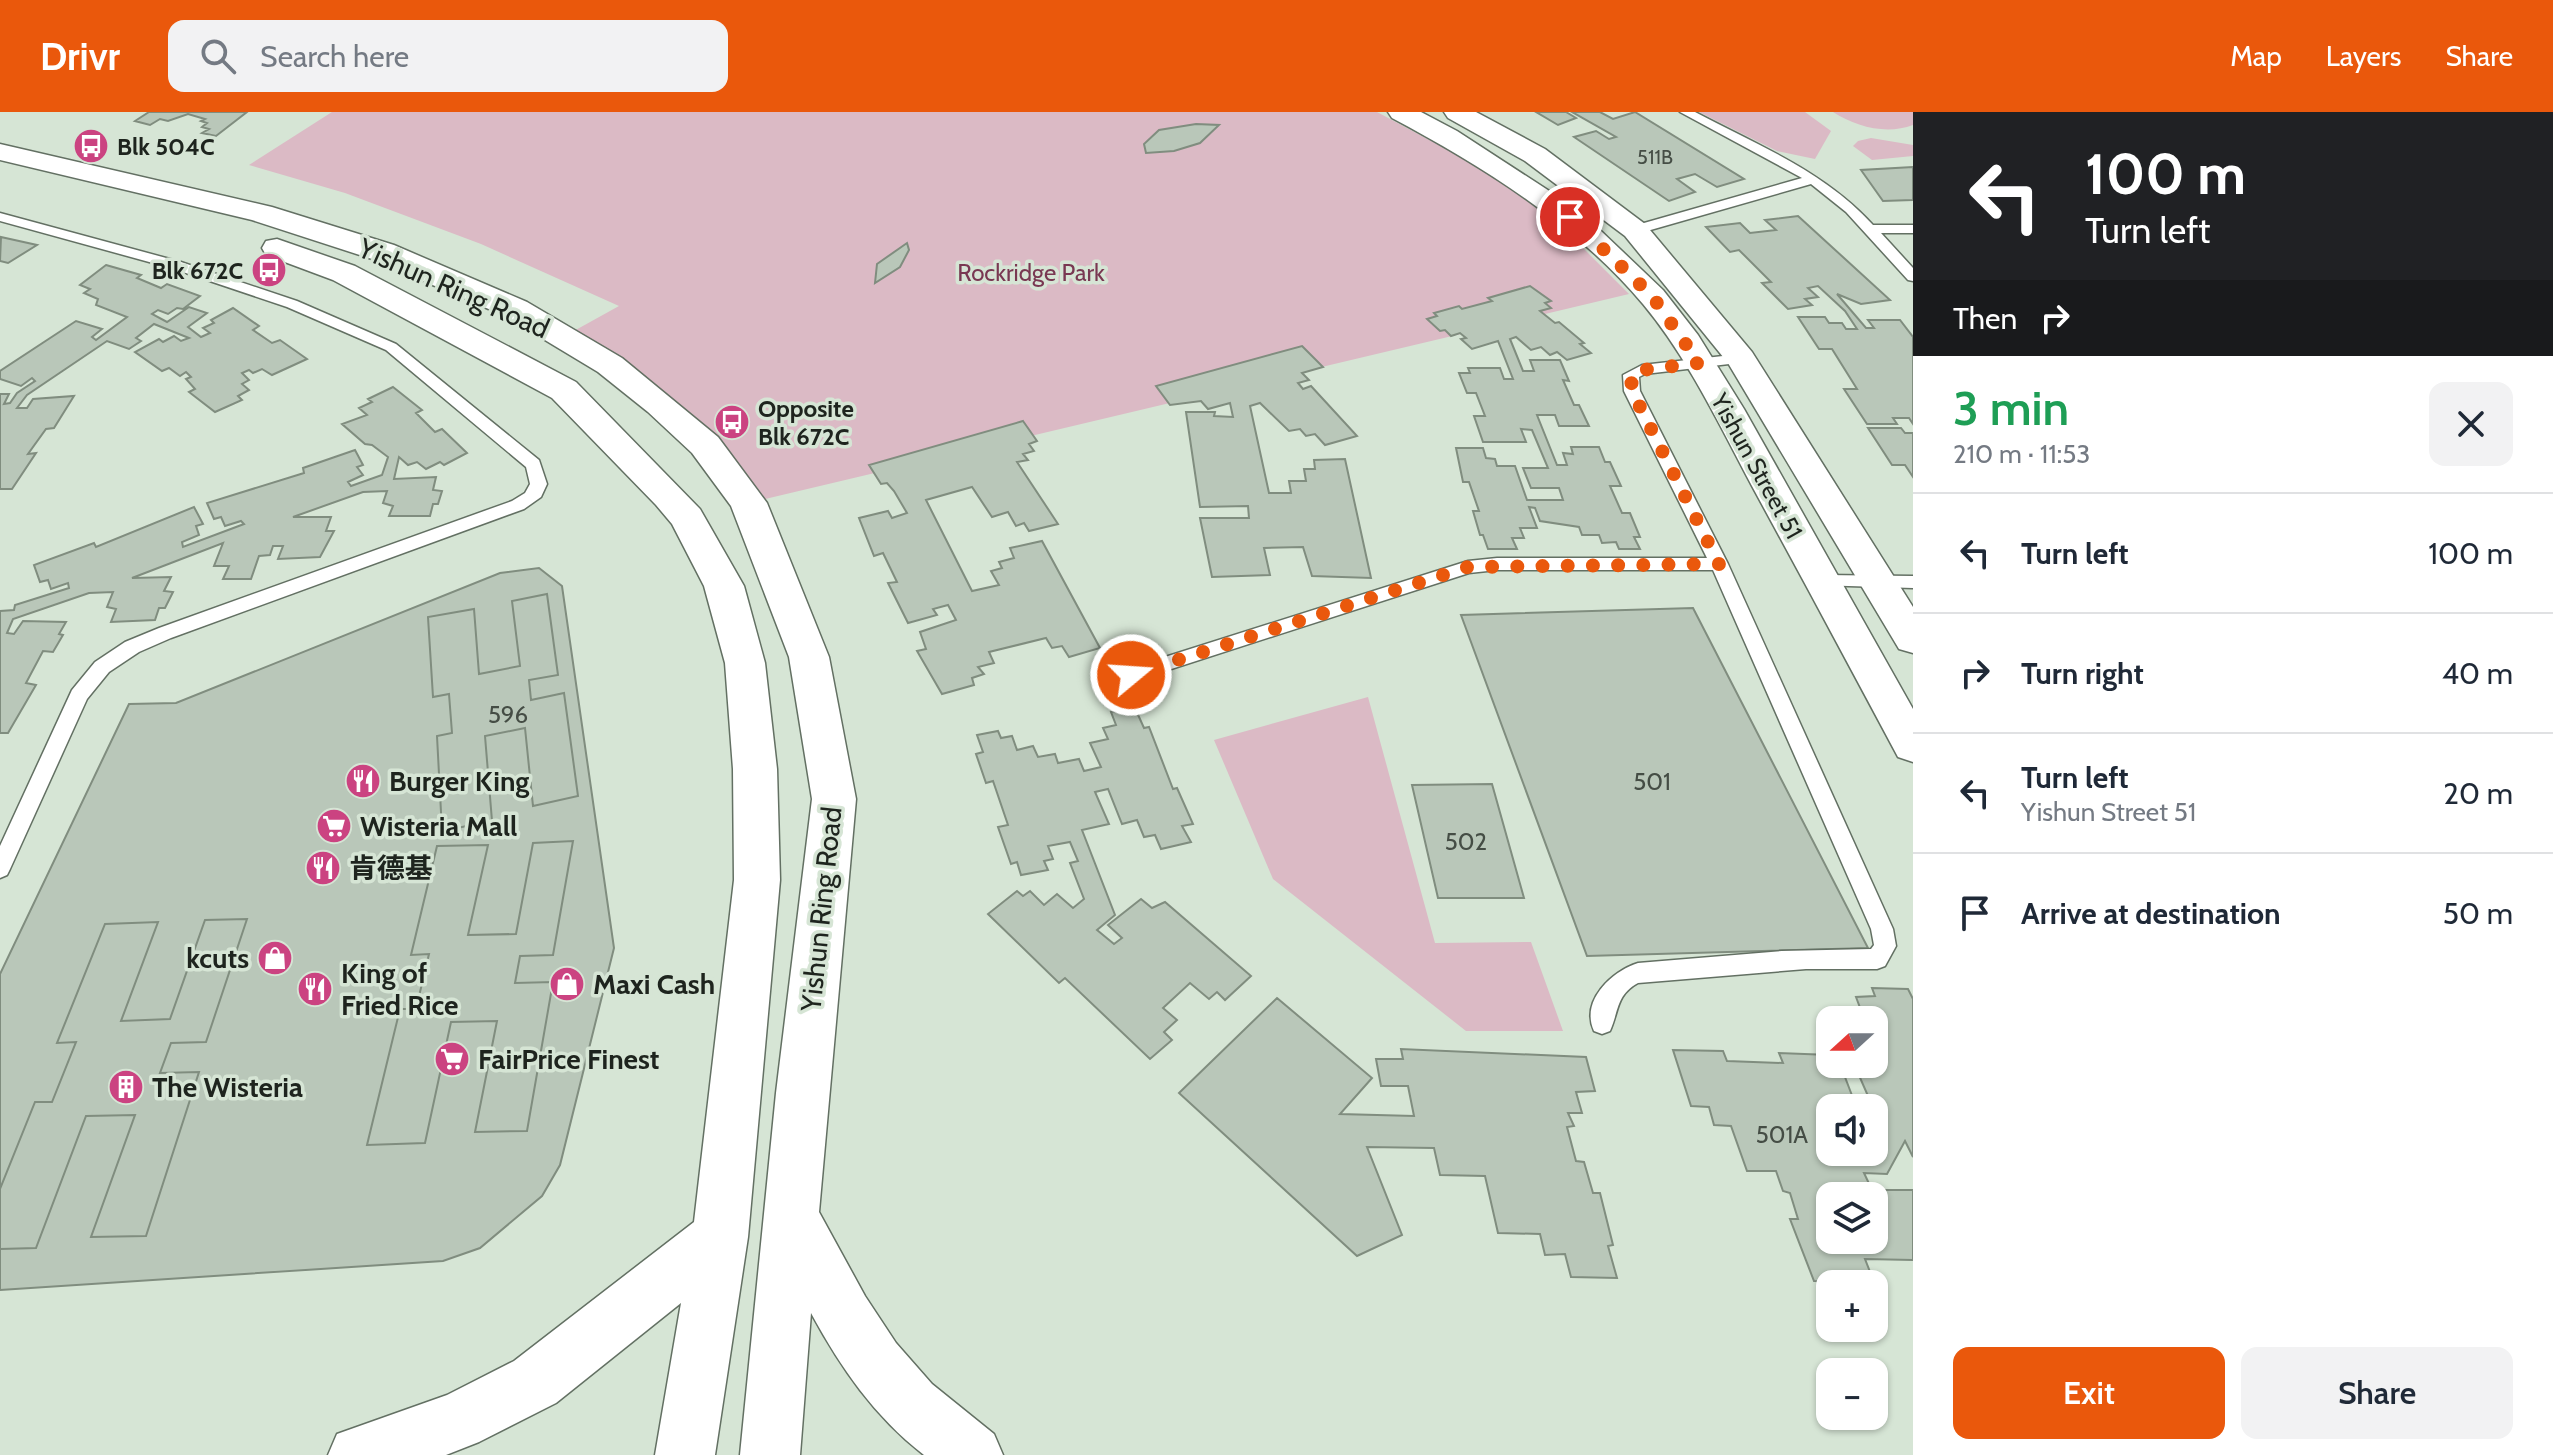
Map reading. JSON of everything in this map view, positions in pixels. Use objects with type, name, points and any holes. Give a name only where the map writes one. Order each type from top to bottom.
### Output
[{"type":"main road","name":"Yishun Ring Road","points":[[0,152],[261,213],[412,264],[516,309],[610,365],[660,404],[705,445],[748,503],[809,657],[834,799],[770,1455]]},
{"type":"main road","name":"Yishun Ring Road","points":[[0,177],[95,195],[225,228],[344,273],[564,390],[687,518],[724,586],[745,663],[755,769],[757,880],[720,1237],[685,1455]]},
{"type":"main road","points":[[792,1218],[848,1321],[887,1376],[909,1403],[973,1455]]},
{"type":"main road","points":[[358,1455],[458,1421],[535,1382],[720,1237]]},
{"type":"street","name":"Yishun Street 51","points":[[1401,112],[1448,137],[1570,217],[1652,296],[1699,363],[1913,746]]},
{"type":"street","name":"Yishun Street 51","points":[[1457,112],[1535,155],[1635,230],[1741,359],[1896,582],[1913,639]]},
{"type":"lane","points":[[1686,112],[1813,179],[1871,229],[1913,277]]},
{"type":"lane","points":[[1635,230],[1813,179]]},
{"type":"lane","points":[[0,217],[161,261],[277,299],[391,347],[533,464],[540,477],[540,488],[535,495],[518,505],[165,633],[132,647],[102,667],[79,695],[0,869]]},
{"type":"lane","points":[[1871,229],[1913,229]]},
{"type":"lane","points":[[1602,1024],[1602,1012],[1607,1000],[1616,987],[1632,975],[1747,963],[1847,957],[1877,959],[1885,946],[1882,929],[1719,564],[1632,391],[1631,375],[1642,370],[1741,359]]},
{"type":"lane","points":[[1131,675],[1468,567],[1719,564]]},
{"type":"lane","points":[[1822,581],[1896,582]]},
{"type":"green space","name":"Rockridge Park","points":[[332,112],[1377,112],[1495,175],[1557,222],[1629,294],[748,503],[705,445],[563,337],[619,306],[481,244],[345,193],[249,165]]},
{"type":"green space","points":[[1699,112],[1805,112],[1831,131],[1815,159],[1777,151]]},
{"type":"green space","points":[[1833,112],[1913,112],[1913,125],[1893,129],[1872,128]]},
{"type":"green space","points":[[1871,138],[1913,145],[1913,156],[1872,160],[1853,146],[1858,141]]},
{"type":"green space","points":[[1368,697],[1435,943],[1531,942],[1563,1031],[1466,1031],[1273,879],[1214,740]]},
{"type":"building","points":[[149,112],[247,112],[216,136],[202,133],[209,129],[202,127],[207,123],[201,121],[205,119],[188,114],[168,121],[160,119],[150,125],[135,121]]},
{"type":"building","points":[[1536,112],[1566,112],[1576,118],[1558,125]]},
{"type":"building","points":[[1572,112],[1600,112],[1613,119],[1635,112],[1744,179],[1717,187],[1695,174],[1677,179],[1695,192],[1669,201],[1574,137],[1596,131],[1609,139],[1616,137]]},
{"type":"building","points":[[1196,124],[1219,125],[1200,143],[1174,151],[1146,153],[1144,144],[1159,130]]},
{"type":"building","points":[[1913,167],[1913,200],[1883,201],[1861,170]]},
{"type":"building","points":[[1798,216],[1890,300],[1861,304],[1837,294],[1866,328],[1874,328],[1868,320],[1900,320],[1913,337],[1913,424],[1909,418],[1893,418],[1897,424],[1867,424],[1844,389],[1857,389],[1832,349],[1819,349],[1798,317],[1825,317],[1829,323],[1842,323],[1846,329],[1857,329],[1845,311],[1818,286],[1808,288],[1818,297],[1805,299],[1812,305],[1788,309],[1762,283],[1771,282],[1739,250],[1730,252],[1706,227],[1740,223],[1750,233],[1776,230],[1765,220]]},
{"type":"building","points":[[1,237],[37,245],[8,263],[0,261]]},
{"type":"building","points":[[907,243],[909,250],[900,267],[875,283],[877,264]]},
{"type":"building","points":[[106,265],[141,275],[137,278],[161,288],[167,284],[200,296],[183,309],[177,308],[168,314],[158,310],[152,314],[167,322],[189,307],[207,313],[188,327],[201,337],[210,333],[203,328],[214,323],[211,320],[233,308],[259,326],[253,330],[272,343],[280,340],[307,359],[272,375],[262,369],[242,373],[249,380],[242,384],[249,390],[238,396],[242,400],[215,412],[189,392],[195,389],[186,379],[191,377],[186,372],[180,376],[169,368],[162,371],[135,352],[159,339],[163,342],[174,336],[181,341],[189,338],[154,324],[136,338],[141,341],[129,349],[107,341],[27,395],[17,408],[27,408],[33,399],[74,396],[54,428],[46,429],[28,454],[36,453],[12,489],[0,489],[0,394],[9,394],[4,404],[10,403],[17,393],[35,381],[32,378],[21,386],[0,379],[0,371],[76,321],[102,329],[92,337],[96,340],[127,317],[96,305],[98,299],[84,293],[90,289],[80,285]]},
{"type":"building","points":[[1530,286],[1551,301],[1545,303],[1551,308],[1540,311],[1555,323],[1559,322],[1591,353],[1567,360],[1557,352],[1550,355],[1541,347],[1531,350],[1516,337],[1510,339],[1523,371],[1534,371],[1530,360],[1560,360],[1569,381],[1563,380],[1574,405],[1579,405],[1589,426],[1559,426],[1555,415],[1537,415],[1557,465],[1567,465],[1563,453],[1573,454],[1571,447],[1599,447],[1621,486],[1610,486],[1622,513],[1630,513],[1640,537],[1634,537],[1640,549],[1619,549],[1616,542],[1602,543],[1599,535],[1582,535],[1579,527],[1540,521],[1535,508],[1529,507],[1537,528],[1520,528],[1524,538],[1512,538],[1517,549],[1488,549],[1483,535],[1480,535],[1473,511],[1479,511],[1469,482],[1463,482],[1456,448],[1483,448],[1486,458],[1495,459],[1497,466],[1515,466],[1527,500],[1563,500],[1559,488],[1531,488],[1523,468],[1548,468],[1532,430],[1521,429],[1526,442],[1483,442],[1474,416],[1485,416],[1476,393],[1467,393],[1459,373],[1470,373],[1468,368],[1500,368],[1504,379],[1513,379],[1498,341],[1472,349],[1461,339],[1466,338],[1460,333],[1451,336],[1427,319],[1437,316],[1434,313],[1492,301],[1488,298]]},
{"type":"building","points":[[1302,346],[1323,367],[1302,373],[1309,380],[1298,383],[1303,389],[1311,386],[1357,436],[1325,445],[1315,434],[1306,436],[1300,429],[1289,431],[1260,403],[1250,406],[1269,493],[1291,493],[1289,481],[1306,481],[1304,469],[1315,469],[1314,460],[1345,459],[1371,578],[1312,576],[1303,547],[1264,548],[1270,575],[1212,577],[1200,518],[1249,518],[1248,506],[1200,507],[1186,412],[1215,412],[1214,416],[1233,417],[1230,403],[1208,409],[1201,401],[1170,405],[1156,386]]},
{"type":"building","points":[[393,387],[422,410],[416,413],[435,432],[442,429],[467,453],[444,465],[440,462],[426,469],[417,462],[408,465],[399,457],[394,479],[436,477],[433,490],[442,491],[438,504],[433,504],[430,516],[389,516],[393,506],[383,503],[387,491],[363,492],[293,517],[331,517],[326,531],[334,531],[320,557],[278,559],[283,546],[273,546],[270,555],[259,556],[251,579],[223,579],[229,566],[214,566],[223,543],[132,578],[171,577],[164,591],[173,592],[165,608],[159,608],[155,620],[111,622],[116,609],[107,607],[113,592],[89,593],[13,619],[7,633],[14,634],[23,621],[66,622],[59,634],[63,635],[53,652],[43,651],[26,683],[36,685],[8,733],[0,733],[0,611],[14,610],[15,605],[69,588],[68,583],[51,589],[48,580],[40,582],[34,565],[94,543],[96,547],[194,507],[203,524],[196,526],[199,535],[182,542],[183,547],[244,524],[241,521],[225,526],[221,517],[214,519],[207,503],[304,473],[303,468],[355,450],[363,465],[357,467],[363,475],[348,482],[351,486],[382,475],[388,457],[372,445],[365,444],[342,424],[367,415],[359,408],[372,402],[368,399]]},
{"type":"building","points":[[1023,421],[1037,441],[1029,444],[1034,451],[1023,454],[1028,460],[1017,462],[1058,524],[1029,531],[1024,523],[1016,526],[1008,512],[992,517],[972,487],[926,500],[972,591],[999,585],[991,571],[1002,568],[999,562],[1014,558],[1010,548],[1042,541],[1100,648],[1069,657],[1062,646],[1052,648],[1046,638],[989,652],[994,663],[978,667],[984,674],[972,678],[974,685],[942,694],[917,651],[926,649],[920,632],[956,620],[948,605],[933,609],[937,615],[908,623],[888,583],[897,582],[883,553],[874,556],[859,518],[888,511],[892,518],[907,513],[894,491],[887,483],[881,484],[869,465]]},
{"type":"building","points":[[1868,428],[1901,428],[1905,433],[1913,433],[1913,477],[1905,465],[1892,465]]},
{"type":"building","name":"Wisteria Mall","points":[[539,568],[562,586],[614,948],[560,1165],[542,1196],[480,1248],[443,1261],[0,1290],[0,974],[129,704],[176,703],[500,573]]},
{"type":"building","points":[[547,594],[558,675],[529,680],[531,700],[564,693],[578,796],[533,806],[525,728],[485,736],[492,821],[442,831],[437,736],[452,733],[449,694],[433,697],[428,617],[474,609],[479,674],[520,666],[512,601]]},
{"type":"building","points":[[1693,608],[1868,948],[1587,956],[1461,615]]},
{"type":"building","points":[[1135,708],[1144,728],[1149,727],[1173,789],[1177,788],[1193,824],[1182,826],[1191,842],[1161,849],[1155,835],[1144,837],[1137,820],[1122,824],[1108,789],[1095,792],[1109,824],[1082,830],[1115,915],[1097,930],[1114,944],[1122,938],[1108,925],[1141,899],[1152,908],[1165,902],[1251,976],[1225,1000],[1217,992],[1209,999],[1190,983],[1163,1008],[1177,1020],[1164,1032],[1172,1040],[1150,1059],[1065,978],[1059,983],[988,914],[1017,891],[1023,896],[1030,891],[1044,905],[1057,894],[1073,908],[1084,899],[1070,863],[1078,861],[1070,842],[1048,846],[1053,859],[1044,861],[1048,870],[1021,875],[1017,862],[1011,864],[998,827],[1008,825],[993,781],[986,783],[976,754],[983,752],[977,735],[998,731],[1001,738],[1012,736],[1017,750],[1033,746],[1038,757],[1055,754],[1058,763],[1079,759],[1084,771],[1101,767],[1090,743],[1108,739],[1103,728],[1116,725],[1111,712]]},
{"type":"building","points":[[1492,784],[1524,898],[1438,898],[1412,785]]},
{"type":"building","name":"The Wisteria","points":[[573,841],[553,955],[520,956],[515,983],[553,982],[527,1131],[475,1132],[497,1021],[451,1022],[425,1143],[367,1145],[400,1009],[416,1009],[429,954],[411,955],[437,846],[488,845],[468,935],[516,934],[533,843]]},
{"type":"building","name":"The Wisteria","points":[[247,919],[206,1042],[171,1043],[160,1073],[199,1072],[146,1236],[91,1237],[135,1115],[86,1116],[36,1248],[0,1249],[0,1189],[35,1102],[52,1102],[76,1042],[57,1043],[105,924],[158,922],[121,1021],[170,1019],[205,920]]},
{"type":"building","points":[[1872,988],[1908,989],[1913,999],[1913,1157],[1905,1141],[1887,1174],[1864,1173],[1868,1182],[1816,1182],[1816,1254],[1888,1254],[1888,1190],[1913,1190],[1913,1260],[1865,1259],[1869,1270],[1816,1270],[1814,1281],[1790,1219],[1798,1219],[1790,1193],[1783,1191],[1776,1171],[1747,1171],[1731,1126],[1714,1125],[1709,1107],[1691,1106],[1673,1050],[1723,1051],[1727,1061],[1783,1063],[1779,1053],[1816,1054],[1816,1078],[1845,1078],[1851,1094],[1816,1094],[1816,1166],[1888,1166],[1888,1094],[1867,1094],[1860,1078],[1888,1078],[1888,1006],[1859,1006],[1856,997],[1875,996]]},
{"type":"building","points":[[1277,998],[1372,1078],[1340,1114],[1414,1116],[1408,1086],[1381,1086],[1376,1059],[1403,1059],[1401,1049],[1586,1057],[1595,1091],[1576,1092],[1582,1113],[1568,1113],[1574,1126],[1567,1127],[1576,1161],[1584,1162],[1593,1193],[1600,1193],[1613,1245],[1608,1246],[1617,1278],[1571,1277],[1565,1254],[1545,1255],[1540,1234],[1498,1233],[1485,1176],[1440,1175],[1434,1148],[1367,1147],[1402,1235],[1357,1256],[1179,1093]]},
{"type":"place","name":"Blk 504C","points":[[91,146]]},
{"type":"place","name":"Blk 672C","points":[[269,270]]},
{"type":"place","name":"Opposite Blk 672C","points":[[732,422]]},
{"type":"place","name":"Burger King","points":[[363,781]]},
{"type":"place","name":"Wisteria Mall","points":[[334,826]]},
{"type":"place","name":"肯德基","points":[[323,868]]},
{"type":"place","name":"kcuts","points":[[275,958]]},
{"type":"place","name":"Maxi Cash","points":[[567,984]]},
{"type":"place","name":"King of Fried Rice","points":[[315,989]]},
{"type":"place","name":"FairPrice Finest","points":[[452,1059]]},
{"type":"place","name":"The Wisteria","points":[[126,1087]]},
{"type":"route","points":[[1131,675],[1468,567],[1497,564],[1719,564],[1632,391],[1631,375],[1642,370],[1699,363],[1652,296],[1570,217]]}]
